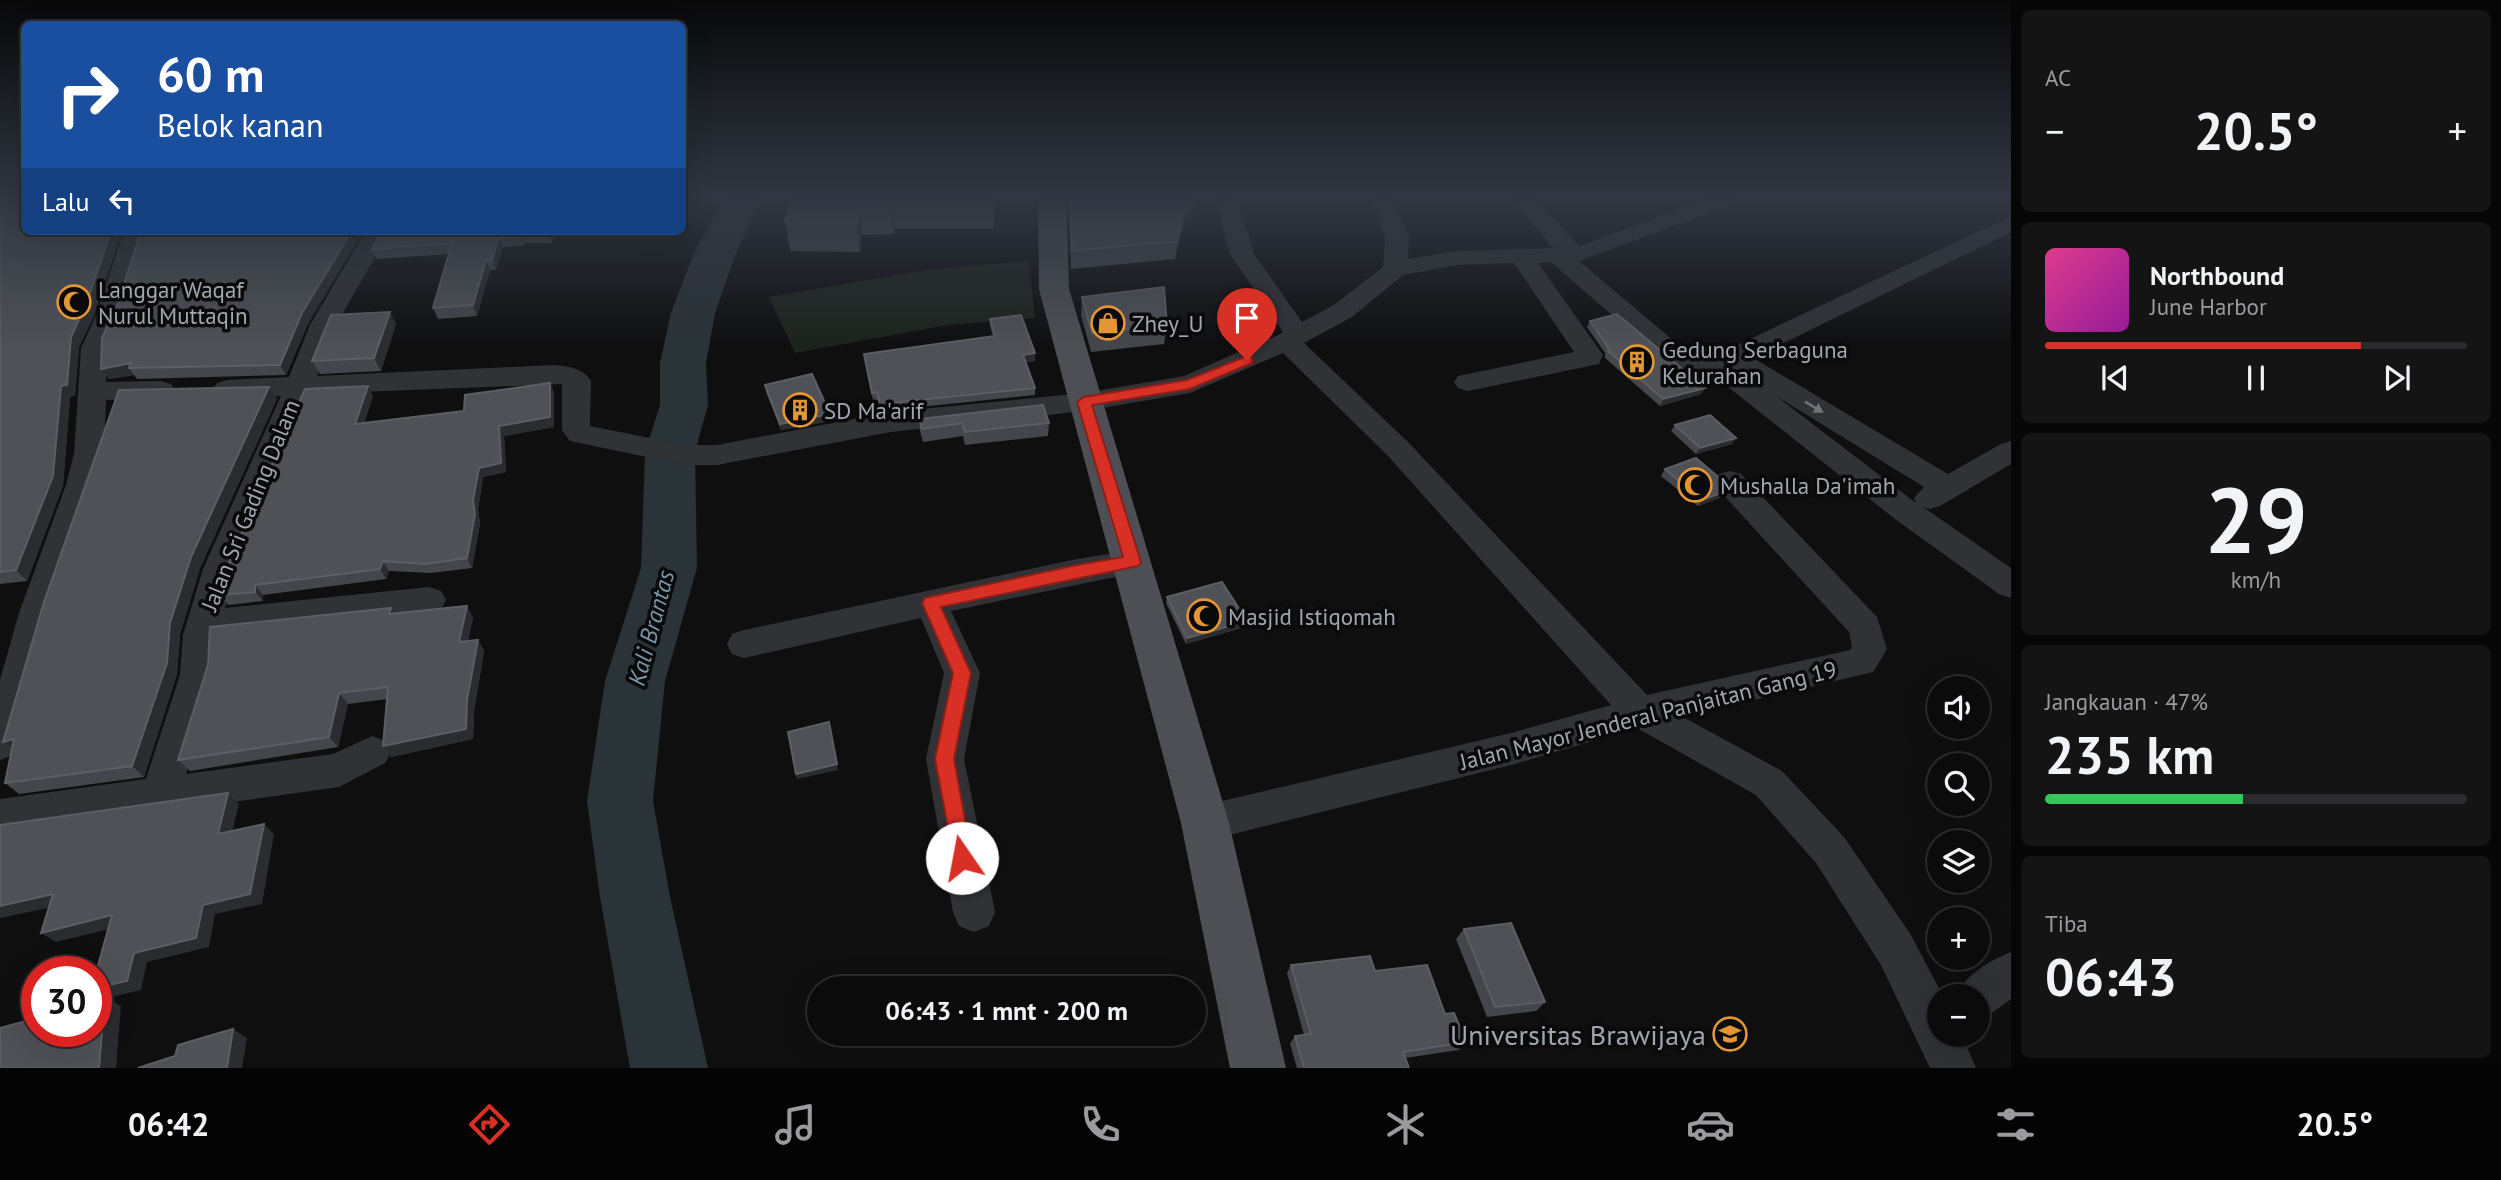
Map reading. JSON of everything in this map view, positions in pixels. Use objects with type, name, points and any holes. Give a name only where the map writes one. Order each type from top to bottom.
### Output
[{"type":"main road","points":[[1053,247],[1054,289],[1205,823],[1258,1068]]},
{"type":"street","points":[[0,744],[36,613],[81,485],[89,454],[94,348],[109,316],[131,247]]},
{"type":"street","name":"Jalan Sri Gading Dalam","points":[[161,793],[198,675],[203,624],[219,569],[282,432],[323,325],[369,247]]},
{"type":"street","points":[[1240,247],[1292,338],[1640,712],[1769,783],[1830,850],[1896,950],[1927,1009]]},
{"type":"street","points":[[1395,269],[1396,247]]},
{"type":"street","points":[[1559,247],[1679,359],[1726,362],[1948,488]]},
{"type":"street","points":[[92,391],[298,387],[570,376],[577,381],[576,430],[592,438],[685,456],[736,453],[891,422],[1084,402],[1198,382],[1343,311],[1395,269],[1457,258],[1566,256],[1592,247]]},
{"type":"street","points":[[1726,362],[1962,247]]},
{"type":"street","points":[[1468,382],[1589,358],[1590,355],[1556,310],[1521,255]]},
{"type":"street","points":[[1726,362],[1906,511],[2011,585]]},
{"type":"street","points":[[1906,511],[2011,450]]},
{"type":"street","name":"Jalan Mayor Jenderal Panjaitan Gang 19","points":[[1205,823],[1511,749],[1640,712],[1861,662],[1870,649],[1865,627],[1730,482]]},
{"type":"street","points":[[744,644],[1077,571],[1133,562]]},
{"type":"street","points":[[203,624],[304,611],[429,600]]},
{"type":"street","points":[[931,603],[962,673],[944,759],[974,912]]},
{"type":"street","points":[[0,817],[340,770],[372,752]]},
{"type":"street","points":[[1990,988],[2011,973]]},
{"type":"street","points":[[1945,1047],[1953,1068]]},
{"type":"shaded area","points":[[1029,261],[1035,318],[948,325],[795,353],[769,297],[927,270]]},
{"type":"building","points":[[0,247],[106,247],[86,305],[71,337],[67,385],[61,386],[53,476],[16,570],[0,572]]},
{"type":"building","points":[[136,247],[342,247],[302,313],[280,365],[129,368],[131,363],[101,369],[102,338],[117,306]]},
{"type":"building","points":[[451,247],[496,247],[492,260],[486,260],[473,305],[433,308]]},
{"type":"building","points":[[1072,247],[1116,247],[1072,251]]},
{"type":"building","points":[[1164,287],[1167,325],[1092,333],[1082,297]]},
{"type":"building","points":[[390,312],[374,358],[312,361],[331,315]]},
{"type":"building","name":"Gedung Serbaguna Kelurahan","points":[[1617,314],[1705,388],[1663,399],[1608,351],[1590,321]]},
{"type":"building","points":[[1021,315],[1035,353],[1023,355],[1035,388],[880,404],[877,392],[872,393],[864,354],[995,336],[990,319]]},
{"type":"building","name":"SD Ma'arif","points":[[812,374],[830,414],[780,424],[765,385]]},
{"type":"building","points":[[550,383],[550,417],[499,426],[501,463],[479,468],[473,500],[475,514],[467,558],[425,564],[383,561],[380,569],[255,585],[255,592],[221,595],[230,560],[305,389],[368,386],[355,424],[464,411],[465,395]]},
{"type":"building","points":[[269,387],[191,557],[170,623],[167,663],[132,766],[5,783],[14,739],[3,742],[44,602],[119,390]]},
{"type":"building","points":[[1043,405],[1049,423],[965,432],[962,423],[922,429],[919,419]]},
{"type":"building","points":[[1710,415],[1736,438],[1700,448],[1675,425]]},
{"type":"building","name":"Mushalla Da'imah","points":[[1696,458],[1717,476],[1726,491],[1702,500],[1665,469]]},
{"type":"building","name":"Masjid Istiqomah","points":[[1222,582],[1247,621],[1187,638],[1167,597]]},
{"type":"building","points":[[467,606],[459,642],[478,640],[467,700],[466,729],[383,746],[388,687],[339,693],[329,737],[178,760],[208,665],[210,627],[391,608],[389,614]]},
{"type":"building","points":[[829,722],[837,764],[796,774],[788,732]]},
{"type":"building","points":[[228,793],[218,834],[264,824],[250,894],[203,905],[196,938],[134,953],[127,981],[112,984],[112,956],[101,956],[112,915],[41,933],[53,894],[0,906],[0,825]]},
{"type":"building","points":[[1511,923],[1545,1002],[1495,1007],[1464,929]]},
{"type":"building","points":[[1370,956],[1375,971],[1427,965],[1445,1014],[1454,1013],[1466,1042],[1403,1052],[1409,1068],[1304,1068],[1295,1036],[1311,1034],[1291,965]]},
{"type":"building","points":[[21,1022],[21,1047],[101,1047],[99,1068],[0,1068],[0,1028]]},
{"type":"building","points":[[233,1029],[227,1068],[138,1068],[175,1056],[178,1045]]},
{"type":"waterway","name":"Kali Brantas","points":[[669,1068],[635,897],[620,801],[635,681],[669,568],[670,452],[684,405],[683,363],[693,313],[718,247]]},
{"type":"place","name":"Langgar Waqaf Nurul Muttaqin","points":[[74,302]]},
{"type":"place","name":"Zhey_U","points":[[1108,323]]},
{"type":"place","name":"Gedung Serbaguna Kelurahan","points":[[1637,362]]},
{"type":"place","name":"SD Ma'arif","points":[[800,410]]},
{"type":"place","name":"Mushalla Da'imah","points":[[1695,485]]},
{"type":"place","name":"Masjid Istiqomah","points":[[1204,616]]},
{"type":"place","name":"Universitas Brawijaya","points":[[1730,1034]]},
{"type":"route","points":[[962,858],[944,759],[962,673],[931,603],[1077,571],[1133,562],[1084,402],[1128,392],[1190,384],[1247,360]]}]
